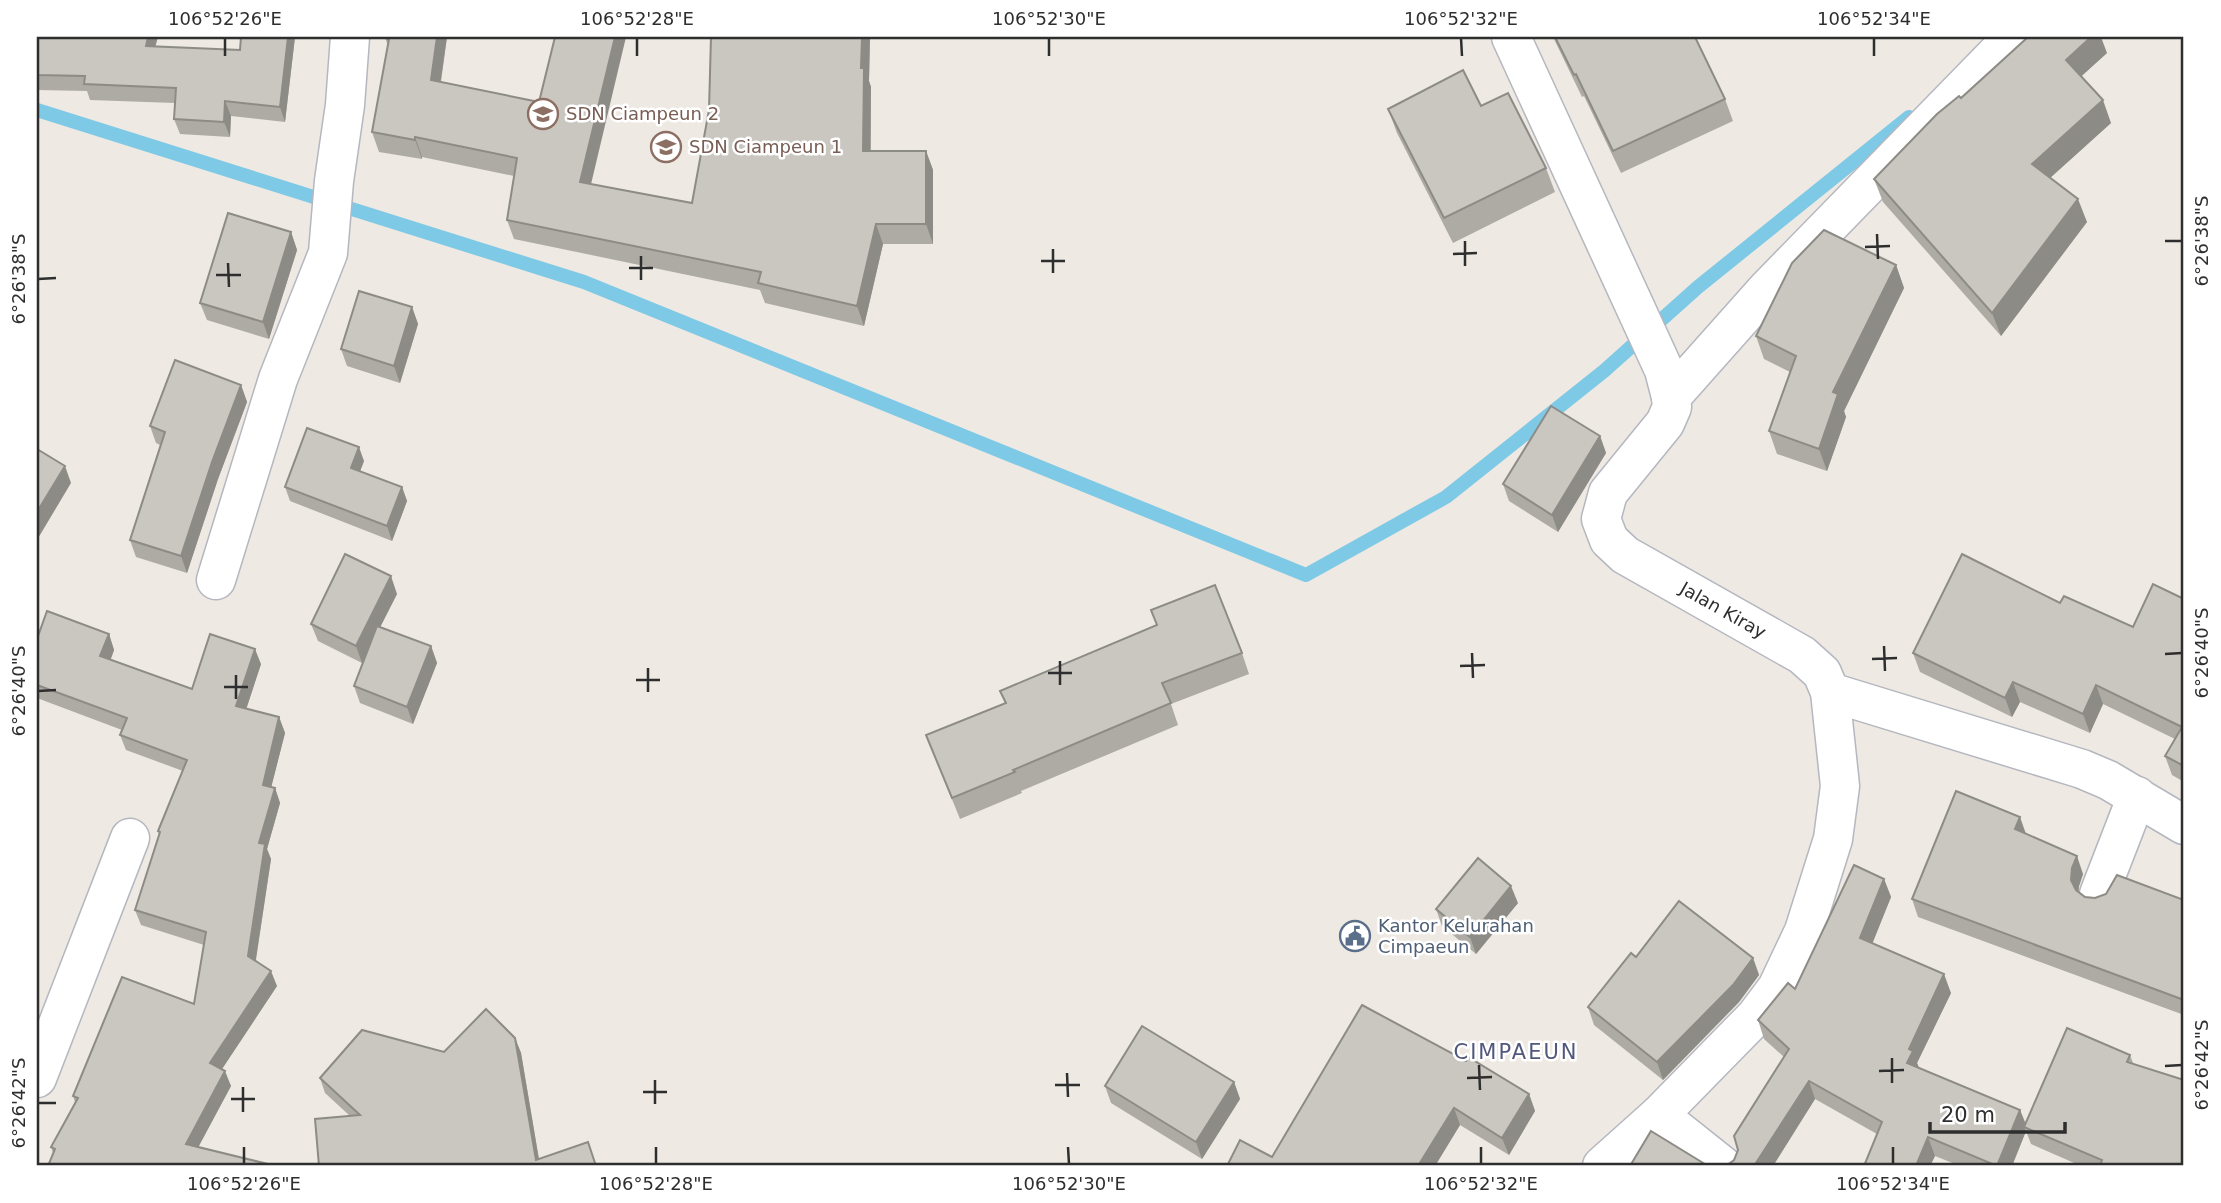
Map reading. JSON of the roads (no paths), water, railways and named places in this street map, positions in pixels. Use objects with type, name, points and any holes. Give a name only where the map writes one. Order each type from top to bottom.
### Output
[{"type":"street","points":[[216,580],[278,379],[328,253],[350,37]]},
{"type":"street","points":[[1511,37],[1668,384],[1768,288],[2013,37]]},
{"type":"street","name":"Jalan Kiray","points":[[1602,1166],[1659,1115],[1756,1016],[1777,988],[1804,931],[1833,839],[1840,786],[1830,692],[1822,673],[1802,655],[1625,555],[1609,540],[1601,519],[1608,493],[1665,423],[1672,407],[1668,384]]},
{"type":"street","points":[[1830,692],[2082,769],[2108,780],[2184,825]]},
{"type":"street","points":[[2099,894],[2137,796]]},
{"type":"street","points":[[37,1078],[130,838]]},
{"type":"street","points":[[1659,1115],[1723,1166]]},
{"type":"waterway","points":[[37,110],[584,282],[1306,575],[1446,497],[1604,371],[1698,287],[1909,117]]},
{"type":"place","name":"SDN Ciampeun 2","points":[[543,114]]},
{"type":"place","name":"SDN Ciampeun 1","points":[[666,147]]},
{"type":"place","name":"Kantor Kelurahan Cimpaeun","points":[[1355,936]]},
{"type":"district","name":"CIMPAEUN","points":[[1516,1052]]}]
